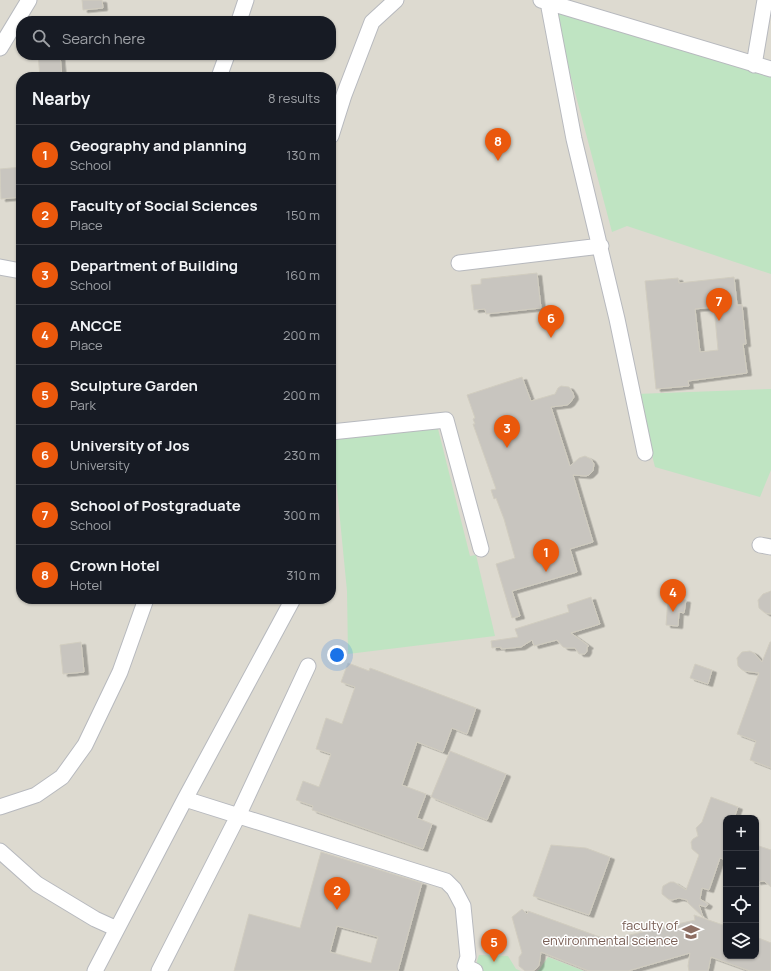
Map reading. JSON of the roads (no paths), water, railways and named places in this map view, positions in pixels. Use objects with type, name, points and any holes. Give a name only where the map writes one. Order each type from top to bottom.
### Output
[{"type":"street","points":[[19,16],[29,0]]},
{"type":"street","points":[[241,16],[246,0]]},
{"type":"street","points":[[336,120],[372,22],[396,0]]},
{"type":"street","points":[[754,65],[766,0]]},
{"type":"street","points":[[645,453],[601,246],[574,139],[545,1],[771,69]]},
{"type":"street","points":[[0,48],[16,22]]},
{"type":"street","points":[[221,72],[225,60]]},
{"type":"street","points":[[459,263],[601,246]]},
{"type":"street","points":[[0,267],[16,270]]},
{"type":"street","points":[[336,431],[446,420],[481,549]]},
{"type":"street","points":[[0,807],[36,795],[62,777],[85,745],[120,672],[144,604]]},
{"type":"street","points":[[95,971],[184,798],[289,604]]},
{"type":"street","points":[[159,971],[238,816],[308,666]]},
{"type":"street","points":[[184,798],[446,881],[454,889],[463,906],[468,969]]},
{"type":"street","points":[[0,851],[37,884],[95,919],[117,929]]},
{"type":"place","name":"Crown Hotel","points":[[498,161]]},
{"type":"place","name":"School of Postgraduate","points":[[719,321]]},
{"type":"place","name":"University of Jos","points":[[551,338]]},
{"type":"place","name":"Department of Building","points":[[507,448]]},
{"type":"place","name":"Geography and planning","points":[[546,572]]},
{"type":"place","name":"ANCCE","points":[[673,612]]},
{"type":"place","name":"Faculty of Social Sciences","points":[[337,910]]},
{"type":"place","name":"faculty of environmental science","points":[[691,932]]},
{"type":"place","name":"Sculpture Garden","points":[[494,962]]}]
